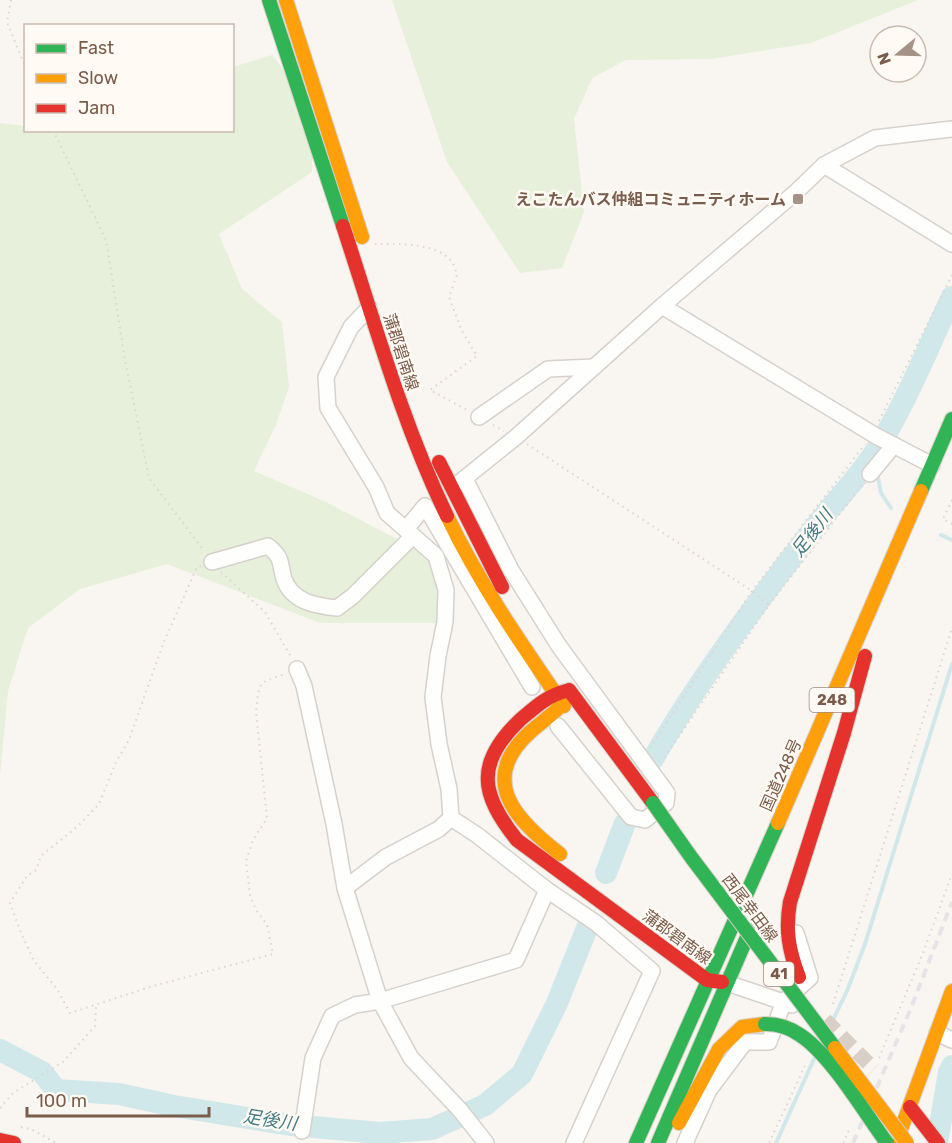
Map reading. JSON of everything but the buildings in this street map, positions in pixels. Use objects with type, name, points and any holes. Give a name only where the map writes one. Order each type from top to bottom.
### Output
[{"type":"main road","name":"蒲郡碧南線","points":[[269,0],[369,308],[433,487],[465,554],[524,648],[564,706]]},
{"type":"main road","points":[[286,0],[365,249]]},
{"type":"main road","name":"国道248号","points":[[636,1143],[825,717],[952,419]]},
{"type":"main road","points":[[434,448],[446,479],[494,574],[512,602]]},
{"type":"main road","points":[[541,647],[569,690]]},
{"type":"main road","name":"国道248号","points":[[820,763],[867,651]]},
{"type":"main road","name":"41","points":[[867,651],[844,734],[793,889],[787,913],[786,933],[789,953],[799,978],[930,1140]]},
{"type":"main road","points":[[554,692],[569,690]]},
{"type":"main road","points":[[569,690],[564,706],[544,720],[518,744],[506,765],[504,784],[507,799],[514,814],[539,838],[575,865]]},
{"type":"main road","name":"西尾幸田線","points":[[569,690],[650,806],[897,1143]]},
{"type":"main road","name":"蒲郡碧南線","points":[[554,692],[513,727],[498,743],[492,756],[487,783],[501,822],[517,840],[710,974],[727,983]]},
{"type":"main road","name":"西尾幸田線","points":[[564,706],[691,856],[907,1143]]},
{"type":"main road","points":[[658,1143],[757,913]]},
{"type":"main road","name":"蒲郡碧南線","points":[[676,940],[710,974]]},
{"type":"main road","points":[[897,1143],[910,1107],[946,1037],[952,991]]},
{"type":"main road","points":[[669,1143],[719,1049],[742,1027],[765,1023],[787,1027],[806,1039],[887,1143]]},
{"type":"main road","name":"41","points":[[910,1107],[930,1140]]},
{"type":"main road","points":[[0,1140],[14,1143]]},
{"type":"street","points":[[558,726],[631,817],[645,820],[666,803],[667,793],[559,646],[511,570],[463,481],[796,192],[824,165],[874,138],[952,129]]},
{"type":"street","points":[[824,165],[952,244]]},
{"type":"street","points":[[662,306],[883,439],[932,465]]},
{"type":"street","points":[[369,308],[351,327],[326,377],[328,408],[376,487],[387,513],[436,556],[446,590],[445,622],[433,697],[439,744],[449,789],[451,818]]},
{"type":"street","points":[[479,417],[548,369],[594,367]]},
{"type":"street","points":[[870,474],[881,460],[883,439]]},
{"type":"street","points":[[212,562],[268,546],[282,563],[285,580],[296,597],[317,606],[337,608],[353,596],[410,532],[425,506],[532,687]]},
{"type":"street","points":[[297,669],[304,686],[334,824],[345,888],[380,1001],[411,1058],[486,1143]]},
{"type":"street","points":[[345,888],[386,857],[439,829],[451,818]]},
{"type":"street","points":[[451,818],[477,835],[547,890],[590,919],[652,971],[574,1143]]},
{"type":"street","points":[[302,1127],[312,1058],[332,1016],[355,1005],[380,1001],[516,960],[547,890]]},
{"type":"street","points":[[685,1143],[709,1090],[745,1042],[769,1042],[784,1001],[810,978],[796,933]]},
{"type":"street","points":[[727,983],[784,1001],[825,1020]]},
{"type":"path","points":[[11,0],[7,22],[24,64]]},
{"type":"path","points":[[54,132],[106,240],[125,360],[149,478],[212,562],[265,612],[288,648],[297,669],[261,684],[257,701],[267,818],[254,840],[246,861],[250,895],[256,910],[267,925],[273,954],[153,986],[70,1013],[57,989],[34,961],[10,903],[27,876],[36,870],[41,856],[78,826],[99,804],[116,762],[129,740],[163,644],[197,567],[212,562]]},
{"type":"path","points":[[365,249],[413,245],[436,251],[452,261],[457,275],[449,297],[462,331],[477,356],[430,390],[516,437],[752,591],[769,605]]},
{"type":"path","points":[[642,760],[752,591],[883,439],[952,274]]},
{"type":"path","points":[[652,774],[769,605],[870,474]]},
{"type":"path","points":[[952,500],[943,519],[952,524]]},
{"type":"path","points":[[832,1004],[952,628]]},
{"type":"path","points":[[879,1058],[923,953],[952,874]]},
{"type":"path","points":[[0,1108],[13,1093],[63,1062],[95,1026],[96,1006]]},
{"type":"path","points":[[769,1143],[805,1066]]},
{"type":"path","points":[[21,1127],[31,1129],[56,1143]]},
{"type":"path","points":[[843,1143],[849,1130]]},
{"type":"green space","points":[[392,0],[918,0],[811,43],[711,59],[626,60],[592,78],[574,119],[584,212],[562,268],[520,273],[447,162]]},
{"type":"green space","points":[[272,55],[312,105],[312,172],[219,234],[242,289],[282,322],[289,387],[275,427],[254,471],[326,502],[416,549],[445,578],[439,623],[320,623],[167,564],[80,589],[28,628],[8,691],[0,776],[0,123],[24,126],[24,132],[234,132],[234,67]]},
{"type":"waterway","name":"足後川","points":[[653,759],[689,700],[729,642],[812,531],[875,452],[906,396],[952,297]]},
{"type":"waterway","name":"足後川","points":[[873,455],[875,463]]},
{"type":"waterway","points":[[877,473],[881,493],[891,508]]},
{"type":"waterway","points":[[941,535],[952,540]]},
{"type":"waterway","points":[[829,1028],[847,991],[865,944],[952,664]]},
{"type":"waterway","name":"足後川","points":[[606,873],[625,823]]},
{"type":"waterway","name":"足後川","points":[[0,1050],[42,1072],[56,1090],[119,1094],[174,1106],[291,1125],[380,1133],[432,1129],[485,1105],[522,1074],[557,1003],[587,928]]},
{"type":"waterway","points":[[776,1143],[814,1059]]},
{"type":"waterway","points":[[937,1143],[952,1066]]},
{"type":"tunnel","points":[[825,1020],[874,1069]]},
{"type":"railway","points":[[853,1143],[911,1008],[952,902]]},
{"type":"traffic: fast","points":[[269,0],[343,226]]},
{"type":"traffic: fast","points":[[921,491],[952,419]]},
{"type":"traffic: fast","points":[[653,803],[835,1048]]},
{"type":"traffic: fast","points":[[636,1143],[778,823]]},
{"type":"traffic: fast","points":[[658,1143],[751,928]]},
{"type":"traffic: fast","points":[[765,1024],[788,1028],[812,1044],[835,1070],[887,1143]]},
{"type":"traffic: slow","points":[[286,0],[362,237]]},
{"type":"traffic: slow","points":[[778,823],[921,491]]},
{"type":"traffic: slow","points":[[447,516],[487,589],[564,706]]},
{"type":"traffic: slow","points":[[560,854],[530,828],[518,814],[509,799],[505,784],[506,768],[514,751],[529,733],[556,710],[568,694]]},
{"type":"traffic: slow","points":[[896,1143],[952,991]]},
{"type":"traffic: slow","points":[[679,1123],[719,1049],[742,1027],[765,1024]]},
{"type":"traffic: slow","points":[[835,1048],[907,1143]]},
{"type":"traffic: jam","points":[[343,226],[403,409],[447,516]]},
{"type":"traffic: jam","points":[[439,462],[502,587]]},
{"type":"traffic: jam","points":[[799,977],[789,940],[790,902],[844,733],[865,656]]},
{"type":"traffic: jam","points":[[569,690],[653,803]]},
{"type":"traffic: jam","points":[[566,691],[547,699],[520,720],[495,750],[488,779],[496,808],[517,840],[707,980],[722,982]]},
{"type":"traffic: jam","points":[[910,1107],[938,1143]]},
{"type":"traffic: jam","points":[[0,1140],[14,1143]]},
{"type":"place","name":"えこたんバス仲組コミュニティホーム","points":[[798,199]]}]
